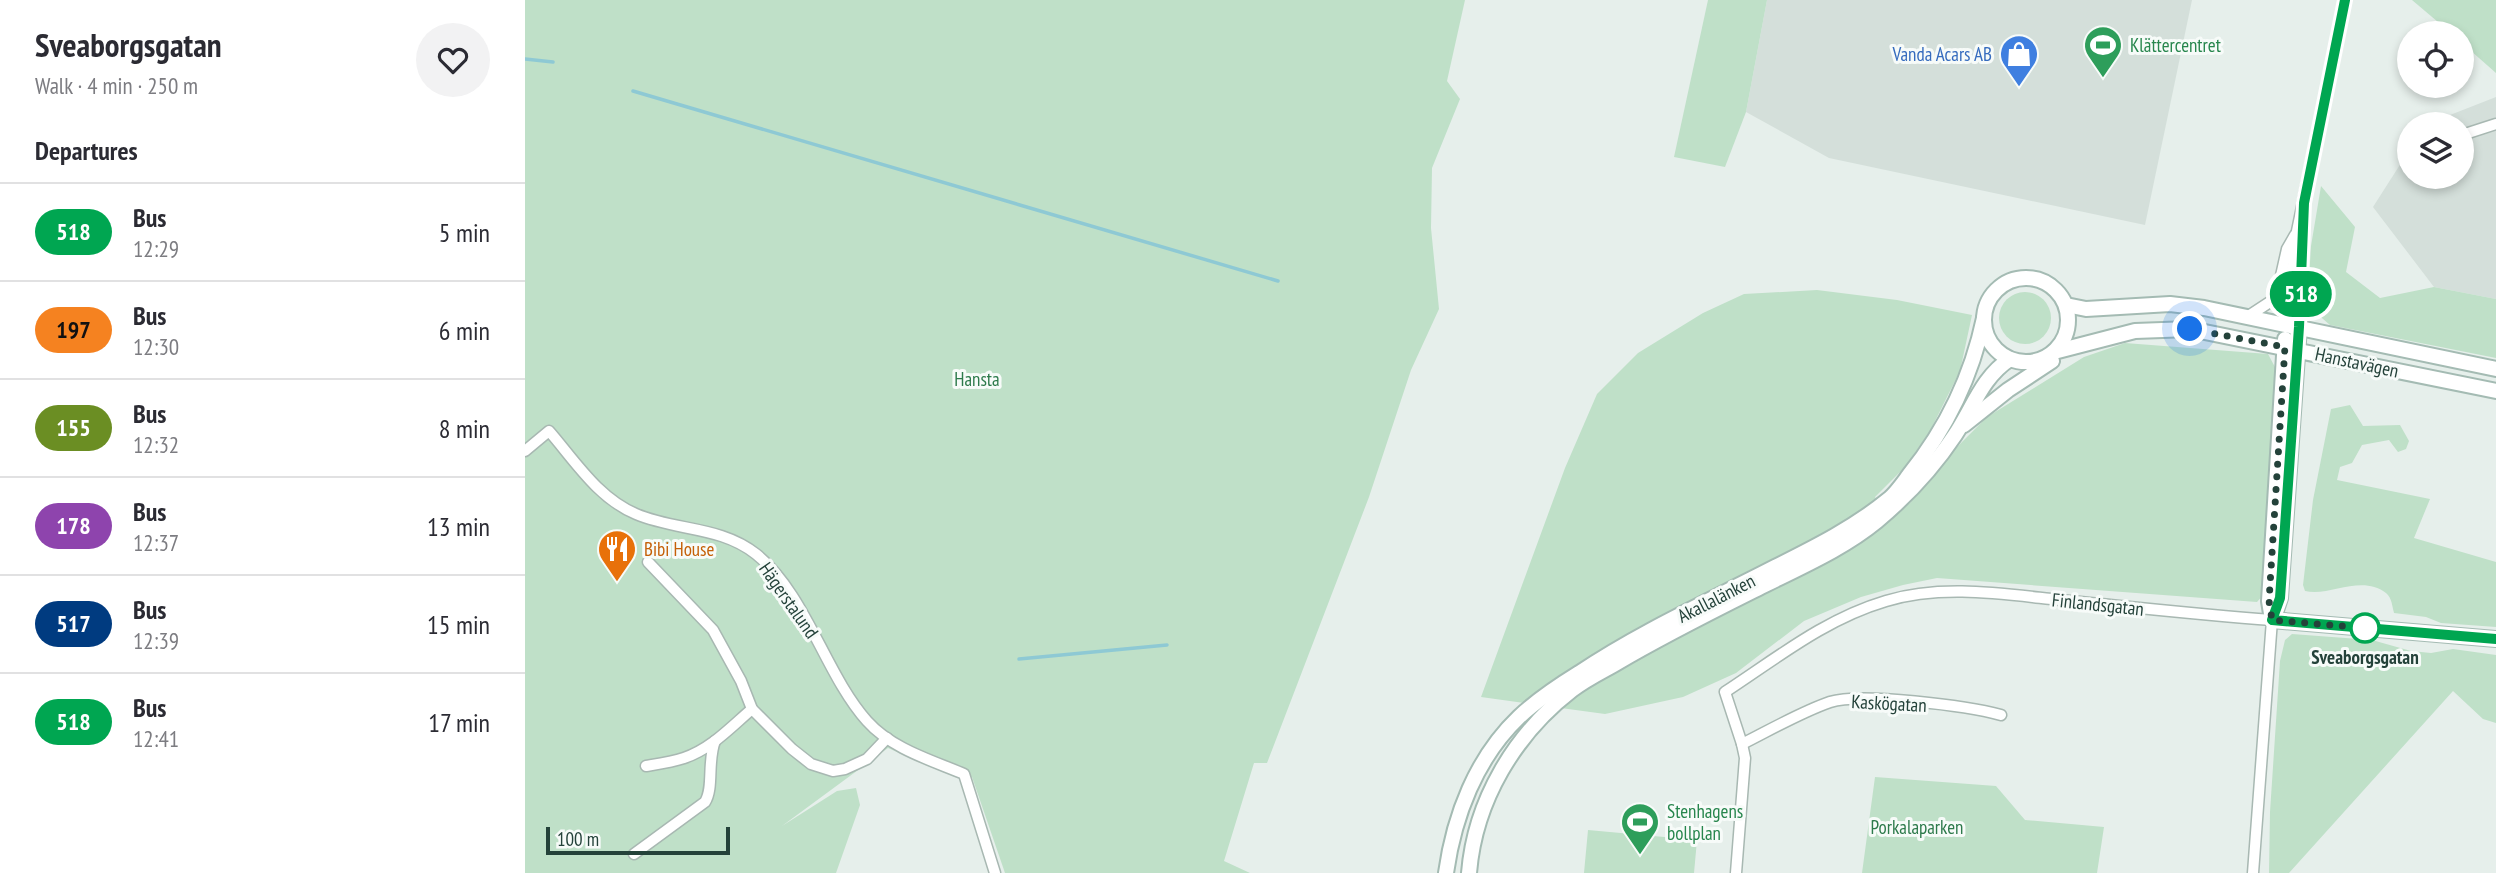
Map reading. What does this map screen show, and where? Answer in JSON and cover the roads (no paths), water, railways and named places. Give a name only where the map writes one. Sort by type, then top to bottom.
[{"type":"main road","points":[[2028,278],[2051,286],[2060,294],[2066,305],[2067,330],[2062,342],[2053,352],[2033,362],[2010,359],[1999,352],[1986,331],[1986,306],[1997,290],[2016,279],[2028,278]]},
{"type":"main road","name":"Hanstavägen","points":[[2066,305],[2085,309],[2170,304],[2293,326],[2496,369]]},
{"type":"main road","name":"Akallalänken","points":[[1446,873],[1451,840],[1469,789],[1497,742],[1526,711],[1609,653],[1847,530],[1891,497],[1930,449],[1958,397],[1979,343],[1984,318]]},
{"type":"main road","points":[[2272,620],[2280,598],[2293,326]]},
{"type":"main road","name":"Hanstavägen","points":[[2053,352],[2135,331],[2190,329],[2496,391]]},
{"type":"main road","points":[[1957,431],[2008,390],[2081,344]]},
{"type":"main road","name":"Akallalänken","points":[[1469,873],[1474,836],[1493,785],[1505,763],[1541,717],[1574,688],[1641,649],[1818,559],[1864,531],[1906,496],[1957,431],[1978,393],[1996,369],[2010,359]]},
{"type":"main road","name":"Finlandsgatan","points":[[2272,620],[2496,639]]},
{"type":"street","points":[[2293,326],[2297,231],[2345,0]]},
{"type":"street","points":[[2474,131],[2496,124]]},
{"type":"street","points":[[2293,326],[2304,203]]},
{"type":"street","points":[[2247,317],[2276,298],[2287,249],[2297,231]]},
{"type":"street","name":"Hägerstalund","points":[[525,451],[549,431],[601,492],[617,504],[650,518],[722,535],[755,553],[768,564],[793,599],[854,704],[868,723],[902,748],[964,774],[995,873]]},
{"type":"street","points":[[647,562],[713,630],[741,681],[752,709],[811,764],[833,771],[857,765],[867,759],[887,738]]},
{"type":"street","name":"Finlandsgatan","points":[[1742,744],[1725,692],[1806,636],[1838,619],[1887,600],[1933,592],[1991,593],[2272,620]]},
{"type":"street","points":[[2253,873],[2272,620]]},
{"type":"street","name":"Kaskögatan","points":[[1742,744],[1832,701],[1877,699],[1979,709],[2001,715]]},
{"type":"street","points":[[646,766],[684,758],[715,741],[752,709]]},
{"type":"street","points":[[634,853],[705,802],[709,795],[710,754],[715,741]]},
{"type":"street","points":[[1736,873],[1745,758],[1742,744]]},
{"type":"waterway","points":[[525,59],[553,62]]},
{"type":"waterway","points":[[633,91],[1278,281]]},
{"type":"waterway","points":[[1019,659],[1167,645]]},
{"type":"place","name":"Klättercentret","points":[[2103,79]]},
{"type":"place","name":"Vanda Acars AB","points":[[2019,88]]},
{"type":"place","name":"Bibi House","points":[[617,583]]},
{"type":"place","name":"Sveaborgsgatan","points":[[2365,628]]},
{"type":"place","name":"Stenhagens bollplan","points":[[1640,856]]},
{"type":"park label","name":"Hansta","points":[[977,379]]},
{"type":"park label","name":"Porkalaparken","points":[[1917,827]]}]
